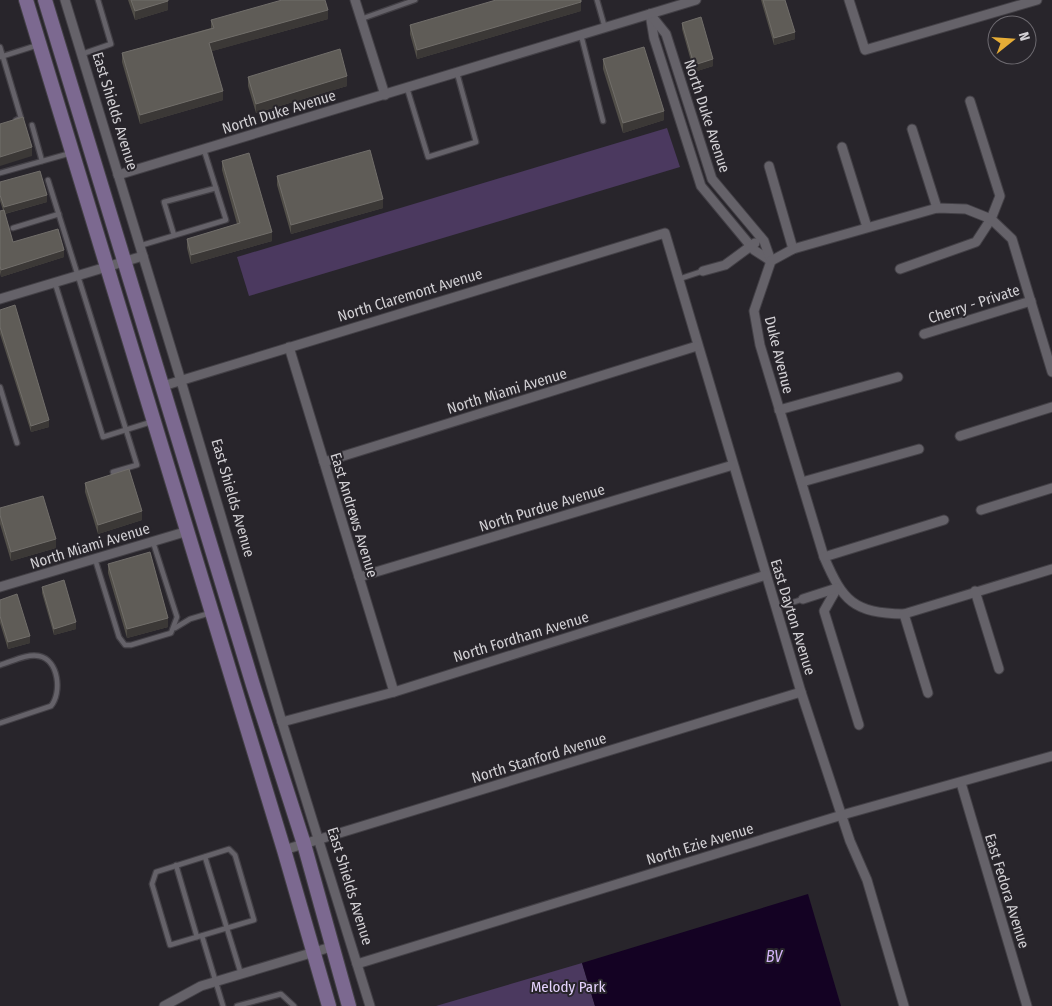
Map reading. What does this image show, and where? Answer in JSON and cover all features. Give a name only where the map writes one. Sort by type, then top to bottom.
[{"type":"main road","points":[[26,0],[188,531],[206,614],[284,850],[329,1006]]},
{"type":"main road","points":[[45,0],[124,262],[164,386],[250,676],[304,844],[331,947],[349,1006]]},
{"type":"street","name":"East Shields Avenue","points":[[65,0],[139,246],[182,380],[282,722],[370,1006]]},
{"type":"street","points":[[355,0],[385,95]]},
{"type":"street","points":[[662,0],[664,9]]},
{"type":"street","name":"North Duke Avenue","points":[[118,175],[696,0]]},
{"type":"street","points":[[850,0],[865,50],[1020,2],[1037,0]]},
{"type":"street","name":"North Duke Avenue","points":[[650,14],[666,34],[712,179],[764,241],[771,260]]},
{"type":"street","name":"North Duke Avenue","points":[[650,14],[654,38],[701,186],[754,250],[771,260]]},
{"type":"street","points":[[900,269],[976,242],[991,220],[1000,196],[970,101]]},
{"type":"street","points":[[912,129],[937,208]]},
{"type":"street","points":[[842,147],[867,228]]},
{"type":"street","points":[[769,166],[793,249]]},
{"type":"street","points":[[771,260],[793,249],[937,208],[966,209],[991,220],[1012,239],[1052,372]]},
{"type":"street","name":"East Dayton Avenue","points":[[665,233],[801,692],[842,815],[867,880],[904,1006]]},
{"type":"street","name":"North Claremont Avenue","points":[[164,386],[665,233]]},
{"type":"street","points":[[703,271],[725,265],[761,237]]},
{"type":"street","points":[[1,296],[108,268],[143,256]]},
{"type":"street","name":"Duke Avenue","points":[[771,260],[754,311],[760,345],[824,557],[837,588],[852,604],[882,614],[904,614],[975,591],[1051,573]]},
{"type":"street","name":"Cherry - Private","points":[[924,334],[1031,301]]},
{"type":"street","name":"North Miami Avenue","points":[[324,462],[698,346]]},
{"type":"street","name":"East Andrews Avenue","points":[[288,347],[394,692]]},
{"type":"street","points":[[779,410],[898,377]]},
{"type":"street","points":[[960,436],[1052,407]]},
{"type":"street","points":[[802,482],[919,449]]},
{"type":"street","name":"North Purdue Avenue","points":[[359,577],[733,465]]},
{"type":"street","points":[[980,510],[1052,488]]},
{"type":"street","points":[[824,557],[944,520]]},
{"type":"street","name":"North Miami Avenue","points":[[0,587],[188,531]]},
{"type":"street","name":"North Fordham Avenue","points":[[282,722],[394,692],[766,575]]},
{"type":"street","points":[[803,599],[837,588]]},
{"type":"street","points":[[837,588],[824,611],[859,725]]},
{"type":"street","points":[[975,591],[999,669]]},
{"type":"street","points":[[904,614],[928,693]]},
{"type":"street","name":"North Stanford Avenue","points":[[284,850],[801,692]]},
{"type":"street","name":"North Ezie Avenue","points":[[357,964],[842,815],[1052,756]]},
{"type":"street","name":"East Fedora Avenue","points":[[961,783],[1027,1006]]},
{"type":"street","points":[[164,1006],[201,986],[331,947]]},
{"type":"lane","points":[[81,54],[111,44],[98,0]]},
{"type":"lane","points":[[361,19],[415,0]]},
{"type":"lane","points":[[597,0],[605,28]]},
{"type":"lane","points":[[581,35],[603,121]]},
{"type":"lane","points":[[1,56],[39,45]]},
{"type":"lane","points":[[0,47],[1,56],[21,118],[7,122]]},
{"type":"lane","points":[[407,88],[428,156],[476,142],[456,73]]},
{"type":"lane","points":[[32,125],[42,161]]},
{"type":"lane","points":[[139,246],[226,220],[204,149]]},
{"type":"lane","points":[[0,174],[72,152]]},
{"type":"lane","points":[[48,180],[137,465],[113,472]]},
{"type":"lane","points":[[174,235],[164,202],[216,188]]},
{"type":"lane","points":[[13,228],[59,214]]},
{"type":"lane","points":[[679,279],[703,271]]},
{"type":"lane","points":[[54,283],[103,437],[154,422]]},
{"type":"lane","points":[[0,387],[18,443]]},
{"type":"lane","points":[[153,541],[177,617],[175,628]]},
{"type":"lane","points":[[95,559],[119,637],[125,645],[171,633],[175,628],[190,619],[206,614]]},
{"type":"lane","points":[[776,608],[803,599]]},
{"type":"lane","points":[[0,665],[32,656],[46,658],[51,664],[58,688],[57,700],[51,706],[0,723]]},
{"type":"lane","points":[[230,849],[235,855],[254,920],[170,945],[152,884],[156,872],[176,865],[230,849]]},
{"type":"lane","points":[[205,856],[241,974]]},
{"type":"lane","points":[[176,865],[223,1006]]},
{"type":"lane","points":[[237,1006],[281,994],[294,1006]]},
{"type":"green space","points":[[667,128],[680,167],[249,296],[237,257]]},
{"type":"green space","name":"Melody Park","points":[[582,963],[595,1006],[436,1006]]},
{"type":"water","name":"BV","points":[[808,894],[841,1006],[595,1006],[582,963]]},
{"type":"building","points":[[131,0],[168,0],[168,1],[135,11]]},
{"type":"building","points":[[282,0],[325,0],[328,10],[209,43],[223,91],[140,115],[122,53],[214,28],[211,20]]},
{"type":"building","points":[[496,0],[581,0],[581,2],[417,50],[410,25]]},
{"type":"building","points":[[763,0],[785,0],[795,32],[774,38]]},
{"type":"building","points":[[701,17],[713,59],[694,65],[682,23]]},
{"type":"building","points":[[644,47],[664,111],[623,123],[603,59]]},
{"type":"building","points":[[340,49],[347,76],[256,104],[248,77]]},
{"type":"building","points":[[23,117],[32,147],[0,157],[0,124]]},
{"type":"building","points":[[370,150],[383,199],[291,225],[277,176]]},
{"type":"building","points":[[249,153],[272,232],[191,255],[187,239],[240,223],[222,161]]},
{"type":"building","points":[[40,171],[47,195],[4,207],[0,195],[0,182]]},
{"type":"building","points":[[4,210],[13,242],[58,229],[64,250],[1,270],[0,211]]},
{"type":"building","points":[[15,305],[49,420],[31,426],[0,327],[0,310]]},
{"type":"building","points":[[129,469],[142,511],[98,525],[85,483]]},
{"type":"building","points":[[43,496],[56,539],[11,552],[0,515],[0,508]]},
{"type":"building","points":[[150,552],[168,618],[127,629],[108,564]]},
{"type":"building","points":[[64,580],[76,622],[54,629],[42,587]]},
{"type":"building","points":[[17,594],[30,636],[8,642],[0,616],[0,600]]}]
